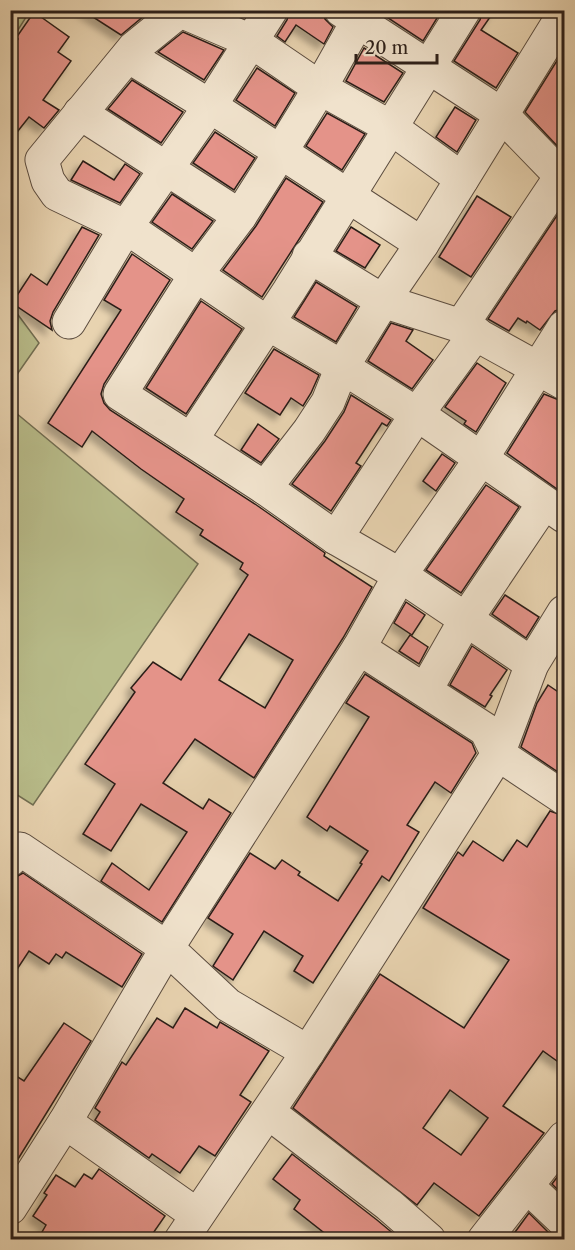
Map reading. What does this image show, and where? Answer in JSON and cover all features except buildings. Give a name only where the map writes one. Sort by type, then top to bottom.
[{"type":"street","points":[[69,322],[126,227],[210,106],[271,10]]},
{"type":"street","points":[[191,440],[348,197],[464,10]]},
{"type":"street","points":[[426,689],[466,619],[554,510],[417,414],[342,366],[267,323],[126,227],[57,194],[48,182],[42,160],[135,48],[181,11],[251,41],[320,88],[390,127],[462,180]]},
{"type":"street","points":[[336,538],[417,414],[563,176],[501,114],[428,68],[354,14],[320,88],[280,153],[240,216],[195,276],[120,394],[265,488],[336,538],[400,575],[532,664]]},
{"type":"street","points":[[265,488],[309,431],[328,402],[342,366],[422,244],[564,14]]},
{"type":"street","points":[[128,56],[210,106],[422,244]]},
{"type":"street","points":[[80,113],[240,216]]},
{"type":"street","points":[[309,256],[383,301],[468,330],[552,376]]},
{"type":"street","points":[[10,1208],[65,1122],[167,948],[359,648],[400,575],[481,459],[552,376],[564,327]]},
{"type":"street","points":[[65,1122],[189,1227],[308,1052],[498,754],[532,664],[564,612]]},
{"type":"street","points":[[359,648],[426,689],[486,730],[498,754],[564,798]]},
{"type":"street","points":[[10,860],[20,849],[167,948],[228,1005],[308,1052]]},
{"type":"street","points":[[268,1112],[389,1205],[429,1239]]},
{"type":"street","points":[[484,1239],[564,1138]]},
{"type":"street","points":[[527,1186],[564,1221]]},
{"type":"green space","points":[[13,10],[30,11],[11,41],[11,14]]},
{"type":"green space","points":[[10,304],[39,343],[11,383],[10,382]]},
{"type":"green space","points":[[10,408],[198,564],[33,805],[11,791]]}]
